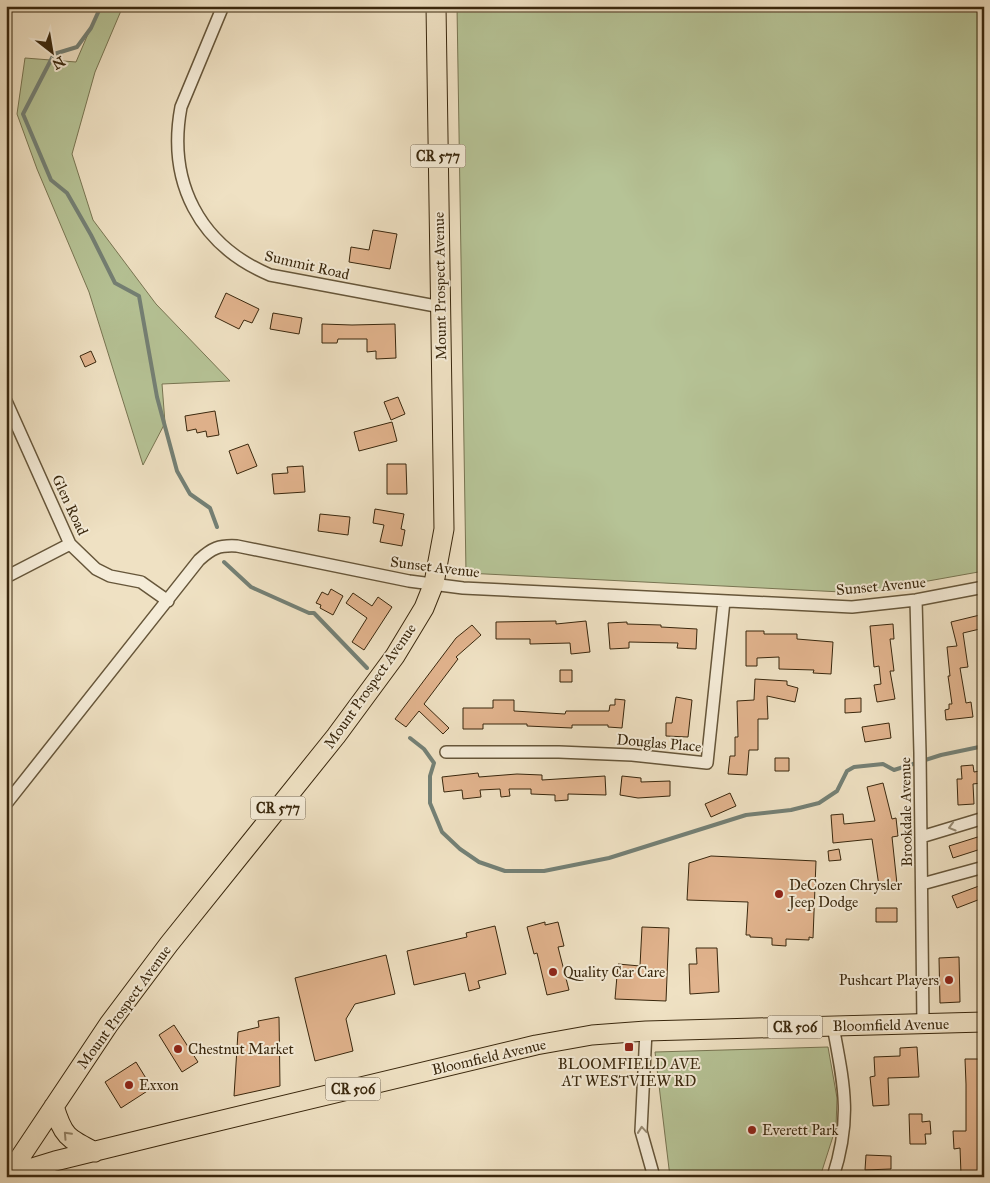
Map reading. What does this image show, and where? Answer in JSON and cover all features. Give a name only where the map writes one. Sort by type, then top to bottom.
[{"type":"main road","name":"Mount Prospect Avenue","points":[[7,1176],[109,1024],[163,951],[336,736],[395,656],[424,608],[434,583],[444,529],[436,6]]},
{"type":"main road","name":"Bloomfield Avenue","points":[[7,1176],[95,1152],[536,1045],[592,1035],[646,1031],[984,1022]]},
{"type":"main road","points":[[54,1106],[63,1131],[73,1141],[95,1152]]},
{"type":"street","name":"Summit Road","points":[[223,6],[181,107],[177,129],[177,152],[182,181],[187,196],[202,222],[221,245],[232,254],[256,269],[270,275],[441,307]]},
{"type":"street","name":"Glen Road","points":[[6,401],[70,544],[96,569],[110,576],[141,582],[168,601]]},
{"type":"street","points":[[6,577],[70,544]]},
{"type":"street","name":"Sunset Avenue","points":[[6,804],[199,560],[209,550],[228,546],[250,548],[409,581],[462,588],[724,601],[852,607],[916,600],[984,587]]},
{"type":"street","name":"Brookdale Avenue","points":[[916,600],[923,1024]]},
{"type":"street","name":"Douglas Place","points":[[446,752],[559,752],[632,755],[707,763],[724,601]]},
{"type":"street","points":[[921,836],[984,818]]},
{"type":"street","points":[[922,884],[984,867]]},
{"type":"street","points":[[833,1026],[846,1105],[842,1146],[833,1177]]},
{"type":"street","points":[[646,1031],[641,1131],[654,1177]]},
{"type":"green space","points":[[100,6],[123,6],[95,72],[72,154],[93,220],[156,304],[230,381],[162,384],[165,423],[143,465],[89,292],[37,169],[17,114],[25,58],[76,62]]},
{"type":"green space","points":[[457,6],[984,6],[984,571],[861,593],[466,573]]},
{"type":"green space","points":[[828,1047],[837,1098],[836,1127],[820,1177],[670,1177],[655,1052]]},
{"type":"building","points":[[373,230],[397,234],[390,269],[349,262],[351,247],[369,250]]},
{"type":"building","points":[[226,293],[259,309],[252,323],[244,320],[239,329],[215,317]]},
{"type":"building","points":[[273,313],[302,318],[299,334],[270,329]]},
{"type":"building","points":[[322,324],[395,324],[396,358],[376,359],[376,351],[367,352],[367,339],[338,339],[337,343],[322,343]]},
{"type":"building","points":[[91,351],[96,362],[85,367],[80,356]]},
{"type":"building","points":[[398,397],[405,414],[391,420],[384,402]]},
{"type":"building","points":[[215,411],[219,435],[207,437],[206,431],[197,433],[196,429],[187,431],[185,416]]},
{"type":"building","points":[[392,422],[397,441],[359,451],[354,432]]},
{"type":"building","points":[[248,444],[257,466],[237,474],[229,451]]},
{"type":"building","points":[[387,464],[406,464],[407,494],[387,494]]},
{"type":"building","points":[[303,466],[305,492],[274,494],[272,474],[288,473],[287,467]]},
{"type":"building","points":[[375,509],[404,514],[401,529],[405,530],[402,546],[380,542],[384,525],[373,523]]},
{"type":"building","points":[[320,514],[350,517],[348,535],[318,531]]},
{"type":"building","points":[[331,589],[343,596],[333,615],[320,608],[321,605],[316,603],[322,592],[328,595]]},
{"type":"building","points":[[353,593],[372,606],[378,597],[392,607],[364,650],[352,642],[367,618],[346,603]]},
{"type":"building","points":[[984,614],[984,628],[963,633],[968,667],[960,668],[966,703],[971,702],[973,717],[946,720],[945,710],[949,709],[949,704],[952,704],[948,676],[950,676],[947,647],[957,646],[951,622]]},
{"type":"building","points":[[556,621],[556,624],[586,621],[590,652],[571,654],[570,643],[530,644],[530,639],[496,639],[496,622]]},
{"type":"building","points":[[627,622],[627,624],[697,629],[696,649],[677,648],[678,643],[629,642],[629,648],[610,649],[608,623]]},
{"type":"building","points":[[893,624],[894,639],[890,639],[894,671],[890,671],[895,699],[877,702],[874,685],[881,684],[879,666],[874,667],[870,626]]},
{"type":"building","points":[[472,625],[481,635],[456,657],[458,659],[424,704],[449,728],[443,734],[419,711],[406,727],[395,719],[456,638]]},
{"type":"building","points":[[746,631],[764,631],[764,634],[797,634],[797,639],[833,642],[831,674],[813,673],[814,670],[779,669],[779,657],[757,658],[757,666],[746,666]]},
{"type":"building","points":[[560,670],[572,670],[572,682],[560,682]]},
{"type":"building","points":[[755,679],[787,681],[787,685],[798,688],[795,702],[767,696],[768,719],[758,719],[758,750],[749,750],[747,775],[728,774],[730,756],[735,756],[735,737],[738,737],[737,701],[754,700]]},
{"type":"building","points":[[676,697],[692,700],[688,737],[666,736],[666,723],[672,723]]},
{"type":"building","points":[[861,698],[861,712],[845,713],[845,699]]},
{"type":"building","points":[[615,699],[625,700],[622,728],[608,727],[608,725],[572,725],[572,728],[527,726],[527,724],[483,724],[483,729],[463,729],[463,708],[493,708],[493,700],[514,700],[514,711],[565,714],[566,711],[609,711],[610,705],[615,705]]},
{"type":"building","points":[[889,723],[891,738],[865,742],[862,727]]},
{"type":"building","points":[[775,758],[789,758],[789,771],[775,771]]},
{"type":"building","points":[[973,765],[974,772],[980,771],[981,783],[973,784],[974,804],[958,805],[957,779],[962,779],[961,766]]},
{"type":"building","points":[[478,773],[479,777],[517,774],[542,775],[542,780],[605,776],[606,795],[568,794],[568,800],[555,801],[555,795],[531,794],[531,789],[509,789],[510,796],[501,797],[500,789],[480,790],[481,797],[463,799],[462,790],[444,792],[442,777]]},
{"type":"building","points":[[622,776],[641,778],[641,782],[670,781],[670,796],[638,798],[620,795]]},
{"type":"building","points":[[883,783],[892,819],[896,818],[898,836],[892,837],[897,884],[879,886],[872,839],[833,843],[831,815],[843,814],[844,824],[875,821],[867,787]]},
{"type":"building","points":[[730,793],[736,806],[711,817],[705,804]]},
{"type":"building","points":[[984,835],[984,848],[953,858],[949,846]]},
{"type":"building","points":[[839,849],[841,860],[829,861],[828,851]]},
{"type":"building","points":[[711,856],[816,861],[813,938],[809,937],[809,940],[786,939],[786,946],[772,945],[772,938],[750,937],[750,935],[746,935],[748,902],[687,900],[689,863]]},
{"type":"building","points":[[979,886],[983,898],[957,908],[952,896]]},
{"type":"building","points":[[876,908],[897,908],[897,922],[876,922]]},
{"type":"building","name":"Quality Car Care","points":[[545,922],[545,925],[558,922],[564,946],[558,947],[569,990],[547,995],[537,953],[534,954],[527,927]]},
{"type":"building","points":[[495,926],[506,974],[478,981],[480,988],[469,991],[465,973],[414,985],[407,951],[467,937],[466,933]]},
{"type":"building","points":[[642,927],[669,928],[666,1001],[615,999],[618,964],[640,966]]},
{"type":"building","points":[[696,948],[717,948],[719,992],[690,994],[689,964],[697,964]]},
{"type":"building","points":[[386,955],[395,994],[355,1004],[346,1019],[353,1051],[315,1061],[295,978]]},
{"type":"building","name":"Pushcart Players","points":[[959,957],[960,1002],[940,1003],[939,958]]},
{"type":"building","points":[[279,1017],[280,1086],[234,1096],[238,1032],[259,1027],[258,1021]]},
{"type":"building","name":"Chestnut Market","points":[[174,1025],[198,1062],[182,1072],[159,1035]]},
{"type":"building","points":[[917,1047],[919,1077],[888,1078],[889,1105],[873,1106],[870,1077],[875,1076],[874,1057],[900,1056],[900,1048]]},
{"type":"building","points":[[965,1059],[980,1059],[980,1130],[984,1130],[984,1147],[981,1148],[982,1172],[961,1174],[960,1148],[954,1149],[953,1131],[966,1131]]},
{"type":"building","name":"Exxon","points":[[136,1062],[152,1088],[121,1108],[105,1082]]},
{"type":"building","points":[[909,1114],[922,1114],[922,1122],[930,1121],[931,1134],[925,1134],[926,1144],[910,1144]]},
{"type":"building","points":[[866,1155],[891,1156],[891,1169],[865,1170]]},
{"type":"waterway","points":[[101,6],[91,28],[77,47],[54,54],[23,114],[51,180],[67,193],[115,283],[139,296],[157,397],[177,471],[190,494],[210,508],[217,527]]},
{"type":"waterway","points":[[224,562],[251,587],[309,613],[314,613],[367,668]]},
{"type":"waterway","points":[[410,738],[424,749],[434,763],[430,776],[430,803],[442,832],[460,849],[479,862],[505,871],[544,871],[609,858],[746,815],[791,810],[819,803],[837,791],[847,771],[854,767],[883,764],[894,770],[941,755],[984,746]]},
{"type":"place","name":"DeCozen Chrysler Jeep Dodge","points":[[779,894]]},
{"type":"place","name":"Quality Car Care","points":[[553,972]]},
{"type":"place","name":"Pushcart Players","points":[[949,980]]},
{"type":"place","name":"BLOOMFIELD AVE AT WESTVIEW RD","points":[[629,1047]]},
{"type":"place","name":"Chestnut Market","points":[[178,1049]]},
{"type":"place","name":"Exxon","points":[[129,1085]]},
{"type":"place","name":"Everett Park","points":[[752,1130]]}]
